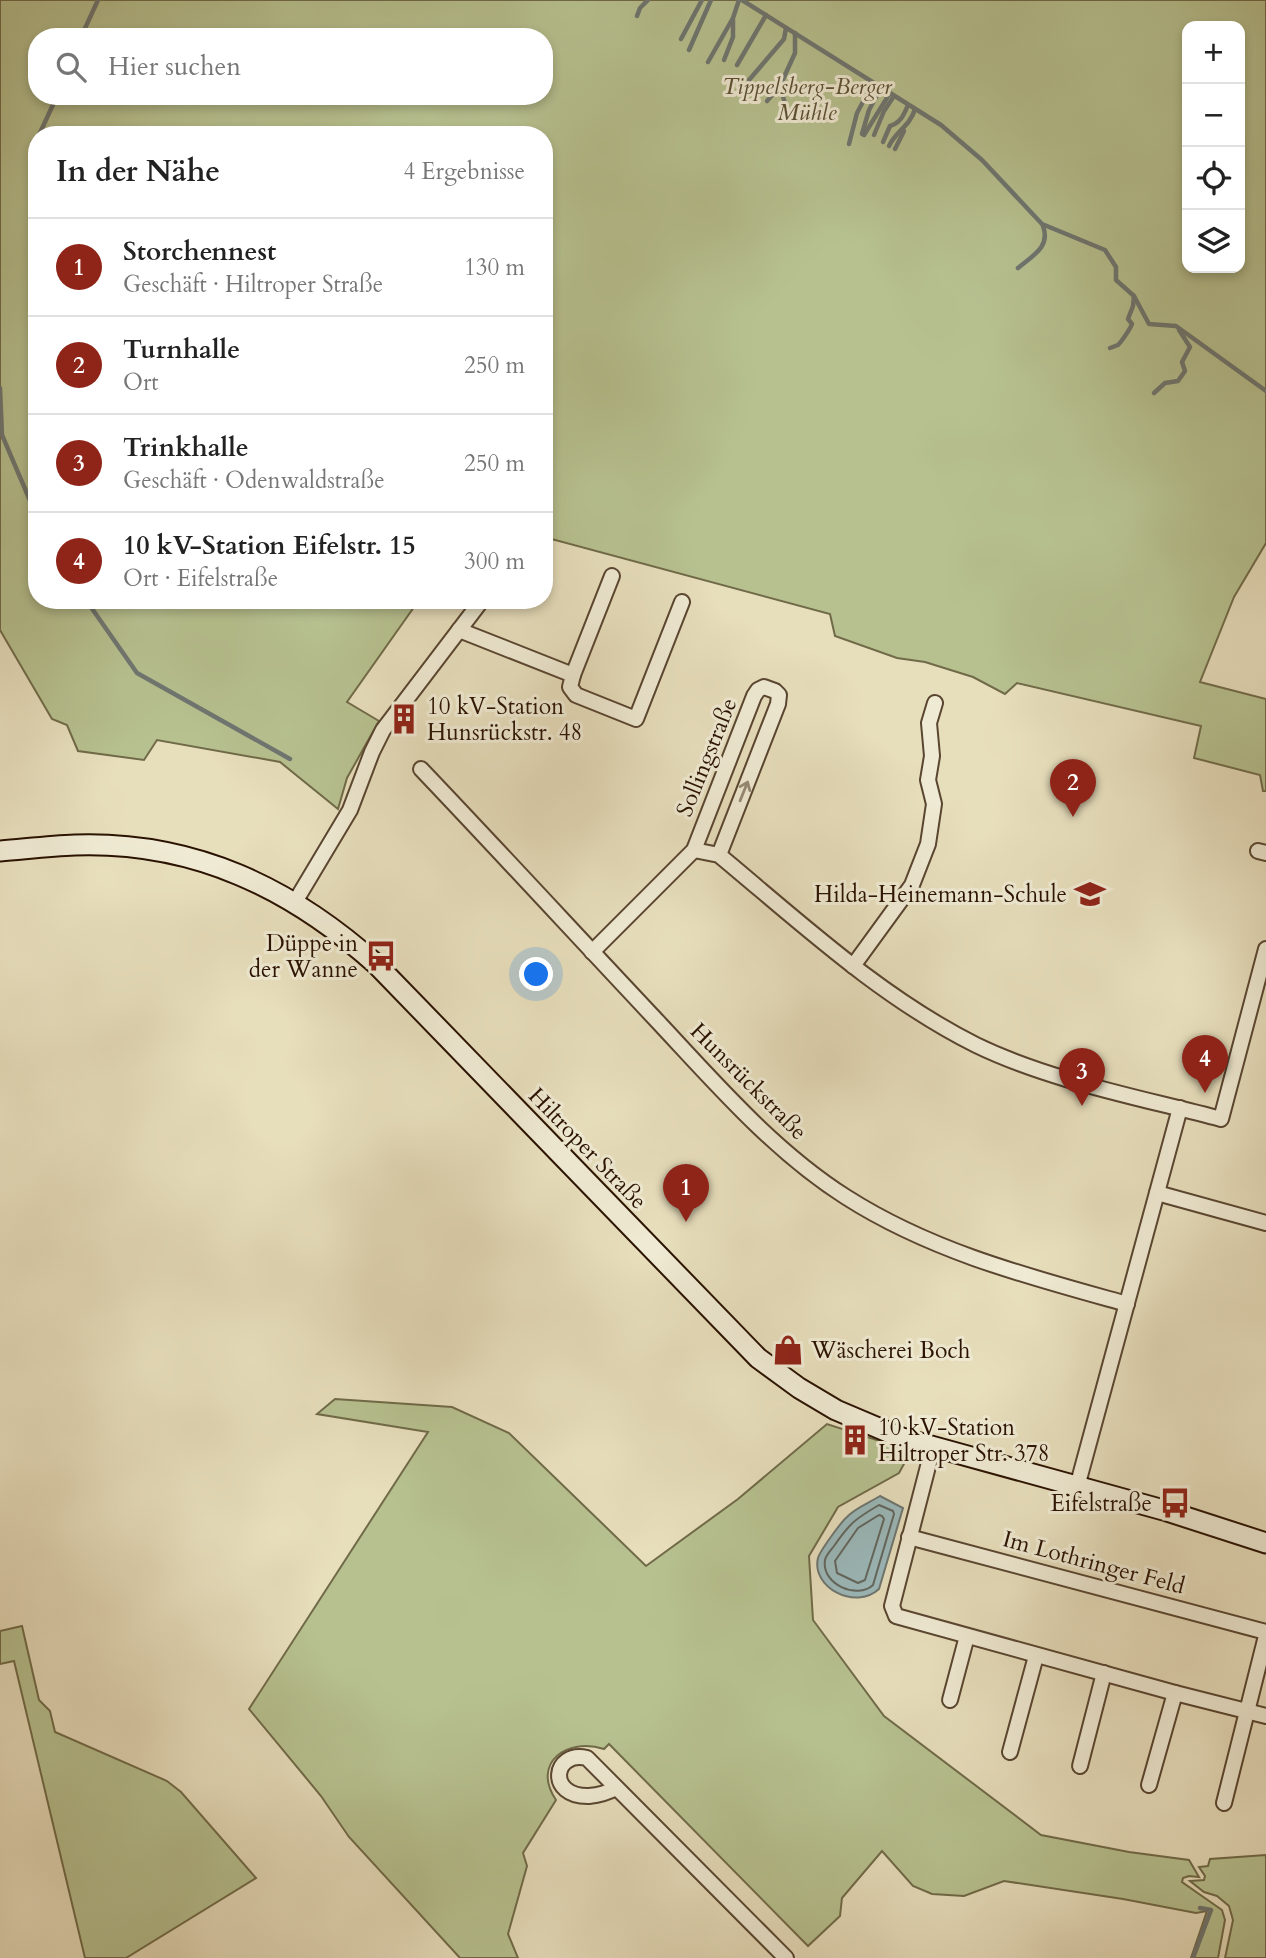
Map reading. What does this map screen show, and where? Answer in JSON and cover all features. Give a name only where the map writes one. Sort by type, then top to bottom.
[{"type":"street","points":[[612,576],[570,687],[576,695],[636,719],[682,602]]},
{"type":"street","points":[[295,902],[350,810],[383,730],[475,609]]},
{"type":"street","points":[[459,630],[573,675]]},
{"type":"street","name":"Sollingstraße","points":[[592,952],[694,850],[754,696],[764,687],[779,695],[778,704],[719,855]]},
{"type":"street","points":[[853,966],[912,885],[928,844],[934,804],[928,780],[932,756],[929,723],[934,703]]},
{"type":"street","name":"Hunsrückstraße","points":[[421,769],[766,1133],[844,1196],[927,1241],[970,1258],[1127,1304]]},
{"type":"street","name":"Hiltroper Straße","points":[[0,851],[77,845],[142,849],[183,856],[231,870],[295,902],[338,930],[377,965],[758,1358],[799,1388],[835,1410],[896,1436],[1207,1522],[1266,1543]]},
{"type":"street","points":[[694,850],[719,855],[853,966],[919,1013],[977,1045],[1048,1073],[1221,1119],[1266,949]]},
{"type":"street","points":[[1077,1487],[1180,1108]]},
{"type":"street","points":[[1157,1193],[1266,1223]]},
{"type":"street","points":[[933,1447],[892,1606],[897,1616],[1035,1656],[1266,1716]]},
{"type":"street","name":"Im Lothringer Feld","points":[[909,1537],[1266,1634],[1224,1803]]},
{"type":"street","points":[[950,1700],[967,1636]]},
{"type":"street","points":[[1010,1752],[1035,1656]]},
{"type":"street","points":[[1080,1766],[1104,1673]]},
{"type":"street","points":[[1150,1785],[1175,1693]]},
{"type":"street","points":[[616,1788],[786,1958]]},
{"type":"green space","name":"Tippelsberg-Berger Mühle","points":[[0,0],[1266,0],[1266,543],[1234,597],[1200,682],[1266,699],[1266,791],[1263,791],[1260,775],[1194,758],[1201,726],[1017,683],[1005,694],[973,677],[925,662],[897,658],[835,636],[830,614],[553,539],[553,126],[28,126],[28,609],[413,609],[347,702],[379,721],[347,778],[338,809],[280,762],[157,740],[144,760],[78,751],[67,725],[52,719],[0,630]]},
{"type":"green space","points":[[335,1399],[452,1407],[509,1433],[646,1566],[738,1499],[827,1424],[911,1451],[899,1473],[838,1507],[809,1556],[813,1620],[884,1716],[1041,1835],[1129,1852],[1189,1860],[1199,1877],[1189,1876],[1183,1878],[1182,1882],[1222,1910],[1225,1920],[1218,1958],[1191,1958],[1207,1911],[1196,1913],[1004,1881],[964,1896],[932,1894],[913,1886],[882,1851],[842,1898],[840,1916],[808,1946],[609,1744],[604,1749],[590,1746],[566,1750],[550,1764],[549,1787],[556,1800],[523,1853],[527,1866],[508,1934],[518,1958],[460,1958],[349,1837],[321,1796],[249,1709],[428,1432],[317,1414]]},
{"type":"green space","points":[[22,1626],[39,1700],[50,1711],[55,1732],[167,1781],[181,1792],[256,1878],[126,1958],[85,1958],[14,1661],[0,1664],[0,1631]]},
{"type":"green space","points":[[1266,1855],[1266,1958],[1225,1958],[1233,1920],[1229,1906],[1190,1881],[1204,1880],[1205,1876],[1199,1867],[1208,1866],[1210,1859]]},
{"type":"water","points":[[880,1496],[903,1508],[879,1589],[858,1598],[847,1597],[837,1593],[821,1578],[818,1558],[850,1514]]},
{"type":"waterway","points":[[85,28],[98,0]]},
{"type":"waterway","points":[[637,16],[648,0]]},
{"type":"waterway","points":[[681,39],[702,0]]},
{"type":"waterway","points":[[689,50],[711,0]]},
{"type":"waterway","points":[[708,62],[733,18],[739,0]]},
{"type":"waterway","points":[[742,0],[941,125],[982,160],[1042,224],[1105,250],[1116,267],[1116,280],[1134,296],[1149,324],[1176,326],[1266,391]]},
{"type":"waterway","points":[[737,65],[766,15]]},
{"type":"waterway","points":[[724,60],[733,37],[733,20]]},
{"type":"waterway","points":[[749,80],[784,39],[786,28]]},
{"type":"waterway","points":[[786,107],[780,86],[795,53],[795,33]]},
{"type":"waterway","points":[[849,144],[857,113],[873,83]]},
{"type":"waterway","points":[[767,101],[780,86]]},
{"type":"waterway","points":[[862,134],[869,110],[881,88]]},
{"type":"waterway","points":[[864,135],[890,93]]},
{"type":"waterway","points":[[874,135],[894,96]]},
{"type":"waterway","points":[[43,126],[53,105]]},
{"type":"waterway","points":[[883,142],[890,126],[899,120],[908,105]]},
{"type":"waterway","points":[[889,146],[910,120],[915,109]]},
{"type":"waterway","points":[[895,149],[904,131]]},
{"type":"waterway","points":[[1018,268],[1042,245],[1045,233],[1043,226]]},
{"type":"waterway","points":[[1110,348],[1118,345],[1132,324],[1128,319],[1134,296]]},
{"type":"waterway","points":[[1154,393],[1165,383],[1178,381],[1185,371],[1182,362],[1190,347],[1179,330]]},
{"type":"waterway","points":[[0,388],[2,435],[28,496]]},
{"type":"waterway","points":[[92,609],[137,673],[290,759]]},
{"type":"waterway","points":[[1193,1958],[1211,1910],[1200,1908]]},
{"type":"place","name":"10 kV-Station Hunsrückstr. 48","points":[[404,719]]},
{"type":"place","name":"Turnhalle","points":[[1073,817]]},
{"type":"place","name":"Hilda-Heinemann-Schule","points":[[1090,894]]},
{"type":"place","name":"Düppe in der Wanne","points":[[381,956]]},
{"type":"place","name":"10 kV-Station Eifelstr. 15","points":[[1205,1093]]},
{"type":"place","name":"Trinkhalle","points":[[1082,1106]]},
{"type":"place","name":"Storchennest","points":[[686,1222]]},
{"type":"place","name":"Wäscherei Boch","points":[[788,1350]]},
{"type":"place","name":"10 kV-Station Hiltroper Str. 378","points":[[855,1440]]},
{"type":"place","name":"Eifelstraße","points":[[1175,1503]]}]
